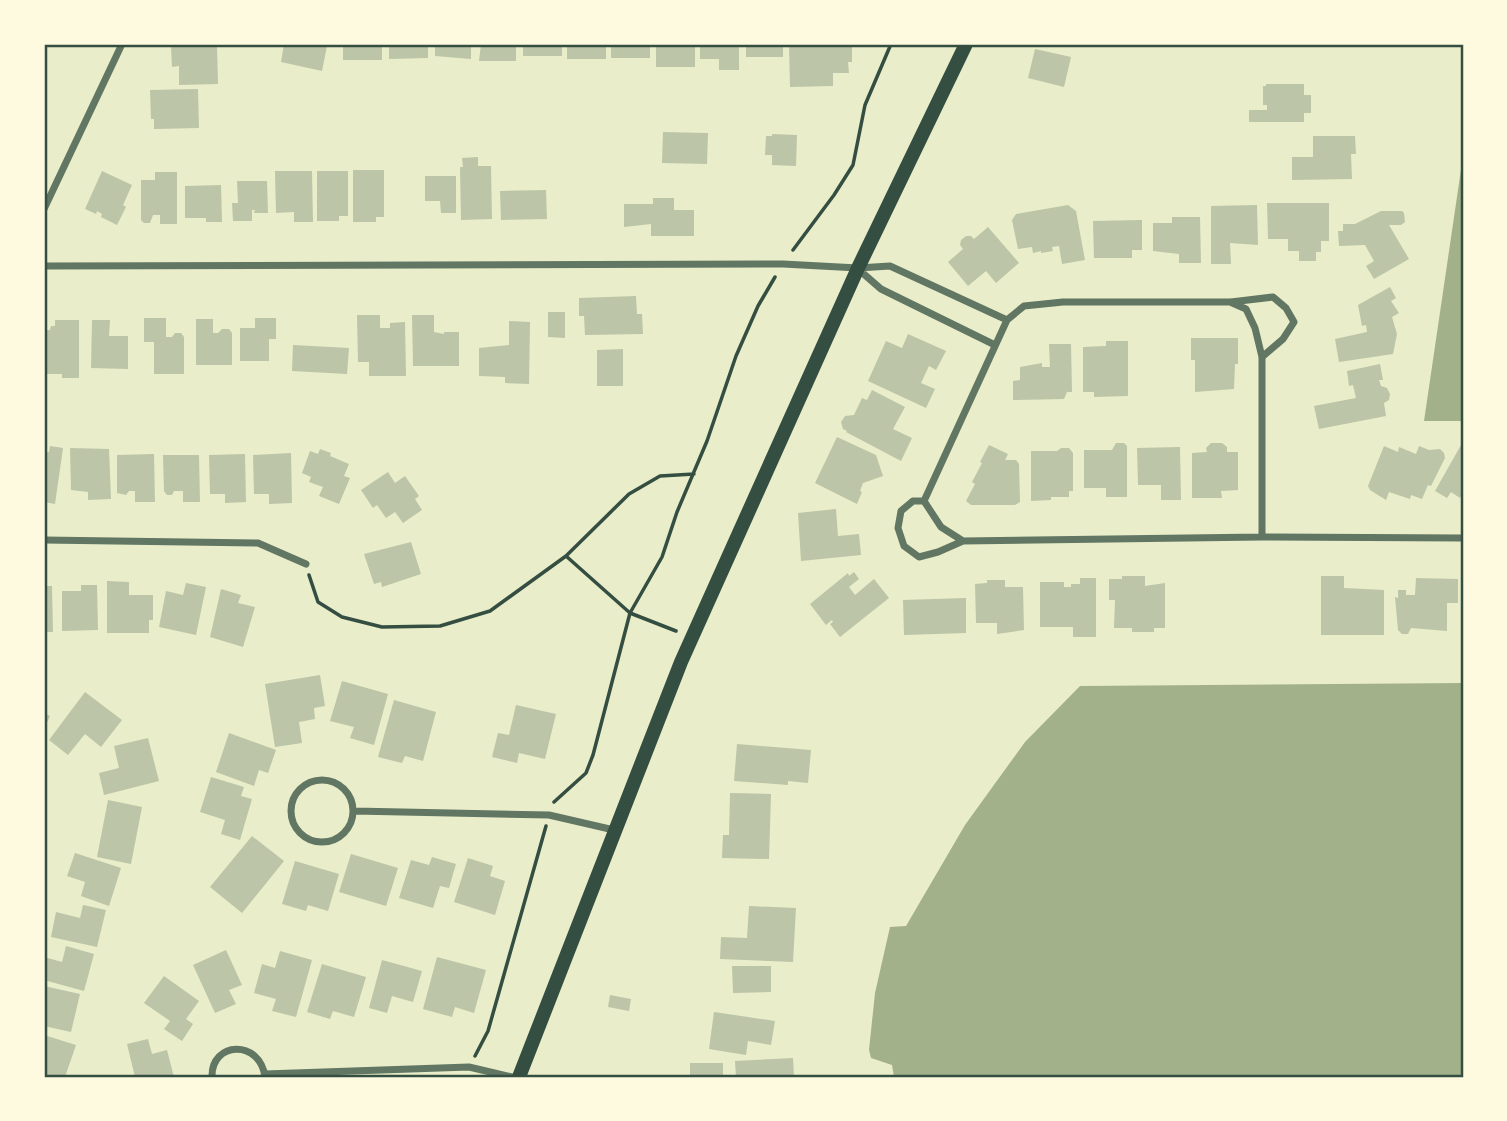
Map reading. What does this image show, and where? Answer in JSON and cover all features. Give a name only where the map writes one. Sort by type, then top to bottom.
[{"type":"main road","points":[[519,1077],[692,637],[858,268],[966,44]]},
{"type":"street","points":[[44,209],[122,44]]},
{"type":"street","points":[[44,266],[783,264],[890,267],[1007,320]]},
{"type":"street","points":[[858,268],[881,289],[995,345]]},
{"type":"street","points":[[924,501],[1007,320],[1024,306],[1063,302],[1230,302],[1273,297],[1286,308],[1294,322],[1283,339],[1262,357]]},
{"type":"street","points":[[1230,302],[1245,309],[1255,328],[1262,357],[1262,537]]},
{"type":"street","points":[[924,501],[914,501],[901,512],[898,528],[904,546],[919,557],[939,552],[963,541],[1262,537],[1463,538]]},
{"type":"street","points":[[924,501],[941,527],[963,541]]},
{"type":"street","points":[[44,540],[258,543],[306,564]]},
{"type":"street","points":[[318,780],[327,781],[335,783],[349,794],[354,811],[349,828],[335,840],[317,842],[301,835],[292,820],[292,802],[302,787],[318,780]]},
{"type":"street","points":[[354,811],[549,815],[614,830]]},
{"type":"street","points":[[212,1077],[216,1060],[222,1054],[240,1049],[257,1057],[265,1076],[469,1067],[512,1077]]},
{"type":"path","points":[[469,1067],[488,1031],[553,803],[586,773],[593,755],[630,612],[662,556],[736,356],[758,306],[783,264],[853,165],[865,104],[891,44]]},
{"type":"path","points":[[306,564],[318,602],[342,617],[382,627],[440,626],[489,611],[566,556],[629,494],[660,476],[694,474]]},
{"type":"path","points":[[566,556],[630,612],[692,637]]},
{"type":"shaded area","points":[[1463,156],[1463,421],[1424,421]]},
{"type":"shaded area","points":[[1463,683],[1463,1077],[894,1077],[892,1065],[871,1058],[869,1050],[875,993],[890,927],[906,926],[965,825],[1025,742],[1080,686]]},
{"type":"building","points":[[284,44],[333,44],[327,46],[322,71],[281,62]]},
{"type":"building","points":[[343,44],[382,44],[382,60],[343,60]]},
{"type":"building","points":[[389,44],[428,44],[428,58],[389,59]]},
{"type":"building","points":[[435,44],[471,44],[471,59],[435,56]]},
{"type":"building","points":[[481,44],[516,44],[516,61],[479,61]]},
{"type":"building","points":[[523,44],[562,44],[562,56],[523,56]]},
{"type":"building","points":[[567,44],[606,44],[606,59],[567,59]]},
{"type":"building","points":[[611,44],[650,44],[650,58],[611,58]]},
{"type":"building","points":[[656,44],[695,44],[695,67],[656,67]]},
{"type":"building","points":[[700,44],[739,44],[739,70],[719,70],[719,59],[700,59]]},
{"type":"building","points":[[746,44],[783,44],[783,57],[746,57]]},
{"type":"building","points":[[789,44],[852,44],[852,62],[848,62],[849,73],[833,73],[833,86],[790,87]]},
{"type":"building","points":[[217,45],[218,84],[179,85],[179,66],[172,67],[171,46]]},
{"type":"building","points":[[1035,49],[1071,57],[1064,87],[1028,78]]},
{"type":"building","points":[[1304,84],[1304,95],[1311,95],[1311,113],[1304,113],[1304,122],[1249,122],[1249,110],[1267,110],[1267,105],[1263,105],[1263,86]]},
{"type":"building","points":[[198,89],[199,128],[154,129],[150,90]]},
{"type":"building","points":[[663,132],[708,133],[707,164],[662,163]]},
{"type":"building","points":[[797,135],[796,166],[772,165],[772,155],[765,155],[766,136]]},
{"type":"building","points":[[1313,136],[1355,136],[1356,154],[1351,154],[1352,179],[1292,180],[1292,157],[1313,157]]},
{"type":"building","points":[[478,157],[478,166],[491,166],[492,219],[461,220],[462,158]]},
{"type":"building","points":[[353,170],[384,170],[384,217],[376,217],[376,222],[353,222]]},
{"type":"building","points":[[102,171],[132,185],[123,205],[126,207],[117,225],[101,217],[102,214],[97,211],[96,214],[85,209]]},
{"type":"building","points":[[275,171],[312,171],[313,222],[294,222],[294,212],[276,213]]},
{"type":"building","points":[[317,171],[348,171],[348,216],[339,216],[339,221],[317,221]]},
{"type":"building","points":[[155,172],[177,172],[177,224],[160,224],[160,215],[153,215],[150,223],[141,220],[141,180],[155,180]]},
{"type":"building","points":[[425,176],[456,176],[456,213],[441,213],[440,201],[425,201]]},
{"type":"building","points":[[237,181],[267,181],[268,213],[254,213],[255,210],[252,210],[252,221],[233,221],[232,203],[238,203]]},
{"type":"building","points":[[221,185],[222,222],[206,222],[206,218],[185,218],[185,186]]},
{"type":"building","points":[[546,190],[547,219],[501,220],[500,191]]},
{"type":"building","points":[[653,198],[674,198],[674,210],[694,210],[694,236],[651,236],[651,224],[624,227],[624,204],[653,204]]},
{"type":"building","points":[[1267,203],[1329,203],[1329,241],[1321,241],[1321,252],[1316,252],[1316,261],[1299,261],[1299,251],[1288,251],[1288,239],[1268,239]]},
{"type":"building","points":[[1068,205],[1076,211],[1085,260],[1062,264],[1059,246],[1052,247],[1053,251],[1041,253],[1033,253],[1032,247],[1018,249],[1012,220],[1016,214]]},
{"type":"building","points":[[1257,205],[1258,245],[1230,243],[1231,264],[1211,264],[1211,206]]},
{"type":"building","points":[[1381,211],[1404,213],[1405,222],[1401,225],[1389,225],[1409,259],[1374,279],[1366,266],[1374,261],[1365,245],[1339,246],[1338,231],[1343,231],[1343,224],[1355,224]]},
{"type":"building","points":[[1172,217],[1200,217],[1201,263],[1179,263],[1179,254],[1153,251],[1153,223],[1172,223]]},
{"type":"building","points":[[1142,220],[1142,250],[1132,250],[1132,258],[1094,258],[1093,221]]},
{"type":"building","points":[[988,227],[1019,263],[996,283],[986,271],[968,286],[948,262],[963,249],[961,240],[966,236],[974,239]]},
{"type":"building","points":[[1390,287],[1396,298],[1391,301],[1399,313],[1392,317],[1397,334],[1393,354],[1339,362],[1335,339],[1367,332],[1366,325],[1362,326],[1358,305]]},
{"type":"building","points":[[636,296],[637,314],[642,314],[643,334],[585,335],[584,316],[579,316],[579,298]]},
{"type":"building","points":[[548,312],[565,312],[565,338],[548,337]]},
{"type":"building","points":[[357,315],[380,315],[380,328],[390,328],[390,323],[405,322],[406,376],[369,376],[369,362],[358,362]]},
{"type":"building","points":[[412,315],[434,315],[434,332],[459,332],[459,366],[413,366]]},
{"type":"building","points":[[144,318],[166,318],[166,337],[181,333],[184,337],[184,374],[154,374],[154,342],[144,342]]},
{"type":"building","points":[[255,318],[276,318],[276,339],[269,339],[269,361],[240,361],[240,328],[255,328]]},
{"type":"building","points":[[196,319],[213,319],[213,333],[229,329],[232,333],[232,365],[196,365]]},
{"type":"building","points":[[55,320],[79,320],[79,378],[44,374],[44,330],[55,326]]},
{"type":"building","points":[[92,320],[110,320],[109,336],[128,336],[128,369],[91,368]]},
{"type":"building","points":[[509,321],[530,322],[529,384],[505,383],[505,377],[479,376],[479,348],[509,345]]},
{"type":"building","points":[[908,334],[946,351],[936,370],[929,366],[921,383],[935,389],[926,408],[868,381],[886,341],[902,348]]},
{"type":"building","points":[[1191,338],[1238,338],[1234,389],[1195,392],[1195,360],[1191,360]]},
{"type":"building","points":[[1106,341],[1128,341],[1128,396],[1094,397],[1094,392],[1083,392],[1083,347],[1106,346]]},
{"type":"building","points":[[1049,344],[1071,344],[1072,392],[1067,392],[1064,399],[1013,400],[1013,381],[1020,380],[1020,367],[1042,363],[1042,367],[1050,367]]},
{"type":"building","points":[[293,345],[349,348],[347,374],[292,371]]},
{"type":"building","points":[[623,349],[623,386],[597,386],[597,350]]},
{"type":"building","points":[[1380,364],[1383,380],[1379,380],[1381,386],[1387,388],[1390,394],[1389,400],[1384,403],[1386,416],[1319,429],[1314,406],[1356,398],[1353,385],[1349,386],[1347,371]]},
{"type":"building","points":[[872,390],[905,407],[893,429],[912,438],[901,461],[843,429],[841,422],[845,416],[854,415],[862,398],[867,400]]},
{"type":"building","points":[[837,437],[876,455],[883,476],[863,483],[857,504],[815,483]]},
{"type":"building","points":[[1116,443],[1124,443],[1127,446],[1127,497],[1106,497],[1106,488],[1084,488],[1084,450],[1112,450]]},
{"type":"building","points":[[1211,443],[1222,443],[1227,447],[1227,452],[1238,452],[1238,490],[1221,491],[1222,498],[1192,498],[1192,453],[1207,452],[1206,448]]},
{"type":"building","points":[[989,445],[1008,454],[1005,460],[1016,460],[1019,464],[1020,502],[1015,505],[971,505],[966,501]]},
{"type":"building","points":[[1461,445],[1463,492],[1460,498],[1451,492],[1447,498],[1435,491]]},
{"type":"building","points":[[50,446],[63,448],[55,504],[44,502],[44,452],[49,452]]},
{"type":"building","points":[[1384,446],[1398,452],[1399,447],[1416,454],[1419,446],[1429,450],[1440,449],[1444,453],[1445,458],[1422,499],[1411,495],[1410,499],[1389,492],[1386,500],[1370,490],[1368,486]]},
{"type":"building","points":[[1180,447],[1181,500],[1161,500],[1161,485],[1138,485],[1137,448]]},
{"type":"building","points":[[70,448],[109,449],[111,499],[88,500],[88,492],[71,490]]},
{"type":"building","points":[[1069,448],[1073,453],[1073,491],[1069,491],[1069,497],[1031,501],[1031,451],[1057,451]]},
{"type":"building","points":[[320,449],[349,464],[344,476],[350,478],[339,504],[319,496],[323,487],[309,482],[311,477],[302,473],[310,451],[318,454]]},
{"type":"building","points":[[291,453],[292,503],[269,504],[269,494],[254,494],[253,455]]},
{"type":"building","points":[[154,454],[155,502],[135,502],[135,491],[129,491],[126,495],[117,493],[117,455]]},
{"type":"building","points":[[245,454],[246,502],[225,503],[225,494],[210,494],[209,455]]},
{"type":"building","points":[[163,455],[199,455],[200,502],[183,502],[183,491],[174,491],[172,495],[167,495],[164,491]]},
{"type":"building","points":[[388,472],[395,483],[405,476],[419,496],[415,499],[422,510],[403,523],[395,512],[386,518],[377,505],[373,508],[361,490]]},
{"type":"building","points":[[836,509],[838,536],[859,534],[861,555],[801,561],[798,513]]},
{"type":"building","points":[[411,542],[421,574],[382,587],[381,582],[374,584],[364,554]]},
{"type":"building","points":[[854,572],[859,579],[849,587],[855,595],[874,579],[889,598],[840,637],[830,624],[832,620],[826,625],[810,604],[848,573],[849,576]]},
{"type":"building","points":[[1122,576],[1145,576],[1145,586],[1165,583],[1165,628],[1154,628],[1154,632],[1132,632],[1132,628],[1114,628],[1115,600],[1109,600],[1109,579],[1122,579]]},
{"type":"building","points":[[1321,576],[1344,576],[1344,588],[1384,590],[1384,635],[1321,635]]},
{"type":"building","points":[[1080,578],[1096,578],[1096,637],[1073,637],[1073,627],[1040,627],[1040,582],[1064,582],[1064,587],[1071,587],[1071,584],[1080,584]]},
{"type":"building","points":[[1416,578],[1458,579],[1458,603],[1447,603],[1447,631],[1411,628],[1408,634],[1402,634],[1398,630],[1395,597],[1398,598],[1398,590],[1406,590],[1406,595],[1415,595]]},
{"type":"building","points":[[987,580],[1005,580],[1005,587],[1023,587],[1024,630],[997,634],[997,623],[976,623],[975,584],[987,583]]},
{"type":"building","points":[[107,581],[129,582],[129,595],[153,595],[153,620],[149,620],[149,633],[107,633]]},
{"type":"building","points":[[186,583],[206,587],[196,635],[159,627],[166,591],[183,595]]},
{"type":"building","points":[[81,585],[97,585],[98,630],[62,631],[62,591],[81,591]]},
{"type":"building","points":[[44,586],[52,586],[53,632],[44,632]]},
{"type":"building","points":[[221,589],[241,595],[238,603],[255,607],[243,647],[210,637]]},
{"type":"building","points":[[966,598],[966,633],[904,635],[903,600]]},
{"type":"building","points":[[320,675],[325,706],[314,708],[315,719],[299,722],[302,743],[275,747],[265,684]]},
{"type":"building","points":[[342,681],[388,694],[374,745],[350,738],[354,727],[330,721]]},
{"type":"building","points":[[85,692],[122,720],[101,747],[85,734],[68,755],[49,740]]},
{"type":"building","points":[[394,700],[436,712],[423,761],[405,756],[402,763],[378,757]]},
{"type":"building","points":[[516,705],[556,714],[545,759],[519,753],[517,763],[492,757],[498,733],[509,735]]},
{"type":"building","points":[[44,713],[50,716],[44,729]]},
{"type":"building","points":[[229,733],[276,750],[268,773],[259,770],[254,786],[216,772]]},
{"type":"building","points":[[148,738],[159,781],[104,795],[99,773],[119,768],[114,746]]},
{"type":"building","points":[[737,744],[811,750],[808,783],[788,781],[788,785],[734,781]]},
{"type":"building","points":[[211,777],[244,787],[241,796],[252,799],[240,840],[221,834],[225,820],[200,812]]},
{"type":"building","points":[[730,793],[771,794],[769,859],[722,858],[723,835],[729,835]]},
{"type":"building","points":[[108,800],[142,807],[131,864],[97,857]]},
{"type":"building","points":[[252,836],[284,861],[242,913],[210,887]]},
{"type":"building","points":[[75,853],[121,868],[109,906],[81,896],[85,882],[67,876]]},
{"type":"building","points":[[351,854],[398,868],[386,906],[339,892]]},
{"type":"building","points":[[432,857],[456,864],[449,888],[440,886],[433,908],[399,898],[411,860],[429,865]]},
{"type":"building","points":[[468,858],[493,866],[490,876],[505,881],[495,915],[454,902]]},
{"type":"building","points":[[295,861],[339,874],[328,911],[308,905],[306,911],[282,904]]},
{"type":"building","points":[[83,905],[106,910],[97,947],[51,937],[56,912],[80,918]]},
{"type":"building","points":[[749,906],[796,908],[793,962],[720,959],[721,937],[747,938]]},
{"type":"building","points":[[66,946],[94,954],[84,991],[44,980],[44,957],[62,962]]},
{"type":"building","points":[[226,950],[242,985],[229,990],[236,1004],[215,1013],[193,965]]},
{"type":"building","points":[[280,951],[312,960],[296,1017],[272,1011],[276,999],[254,993],[262,964],[275,968]]},
{"type":"building","points":[[437,957],[486,970],[474,1013],[455,1007],[452,1017],[423,1009]]},
{"type":"building","points":[[382,960],[422,971],[413,1002],[392,996],[387,1013],[369,1008]]},
{"type":"building","points":[[322,964],[366,977],[354,1017],[333,1011],[330,1019],[307,1012]]},
{"type":"building","points":[[732,966],[771,966],[771,992],[733,993]]},
{"type":"building","points":[[164,976],[199,1001],[186,1019],[193,1024],[182,1041],[164,1029],[170,1021],[144,1003]]},
{"type":"building","points":[[44,986],[80,994],[71,1032],[44,1026]]},
{"type":"building","points":[[610,995],[631,999],[629,1011],[608,1007]]},
{"type":"building","points":[[714,1012],[775,1021],[771,1045],[748,1041],[746,1055],[709,1049]]},
{"type":"building","points":[[44,1035],[76,1045],[65,1077],[44,1076]]},
{"type":"building","points":[[148,1039],[152,1054],[167,1050],[174,1077],[135,1077],[127,1044]]},
{"type":"building","points":[[793,1058],[794,1077],[736,1077],[735,1061]]},
{"type":"building","points":[[690,1063],[723,1063],[723,1077],[690,1077]]}]
